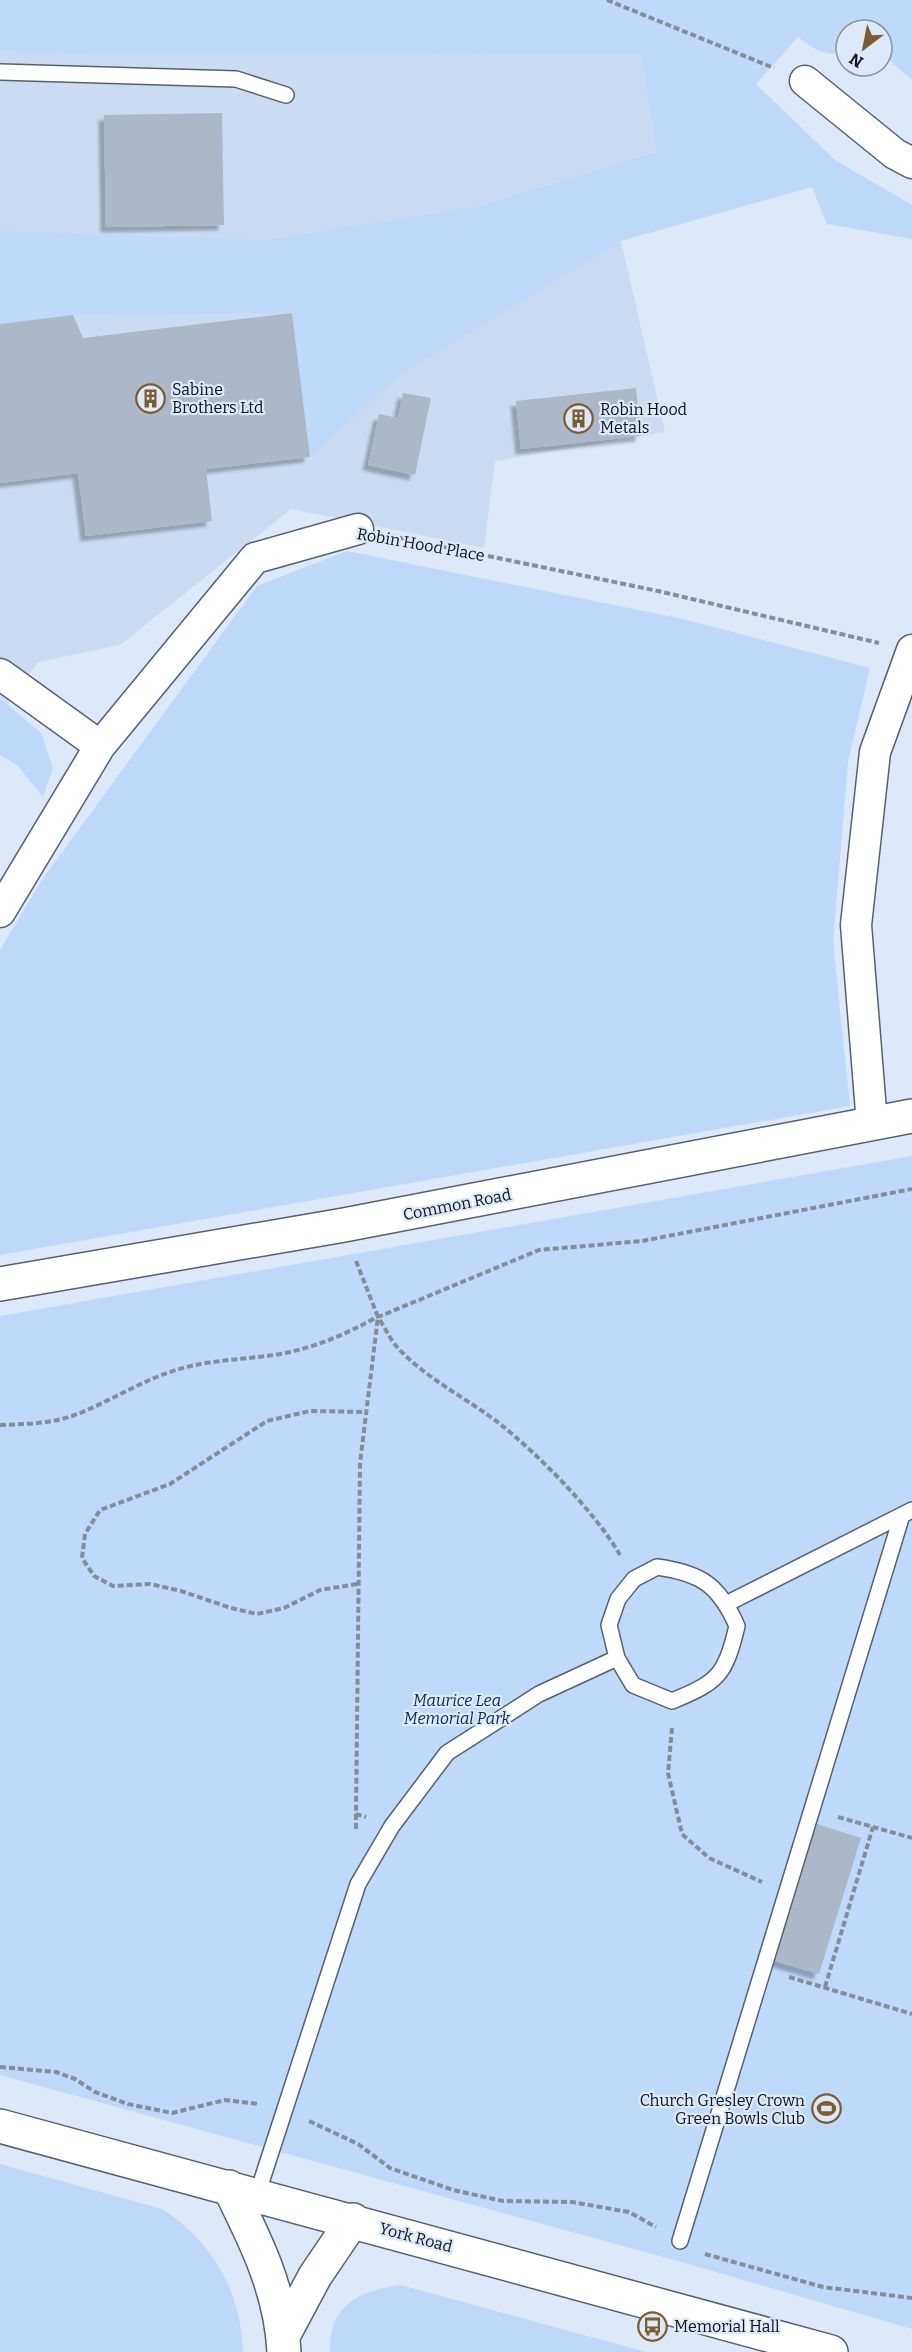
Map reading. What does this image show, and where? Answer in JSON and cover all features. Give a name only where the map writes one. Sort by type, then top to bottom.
[{"type":"street","points":[[805,81],[895,154],[912,163]]},
{"type":"street","name":"Robin Hood Place","points":[[0,912],[100,746],[255,558],[358,529]]},
{"type":"street","points":[[872,1125],[856,925],[875,752],[911,650]]},
{"type":"street","points":[[0,675],[100,746]]},
{"type":"street","name":"Common Road","points":[[0,1284],[344,1226],[912,1116]]},
{"type":"street","name":"York Road","points":[[0,2126],[353,2220],[831,2352]]},
{"type":"street","points":[[243,2191],[266,2262],[283,2344]]},
{"type":"street","points":[[283,2344],[315,2276],[353,2220]]},
{"type":"lane","points":[[0,72],[236,78],[286,95]]},
{"type":"lane","points":[[726,1604],[907,1513]]},
{"type":"lane","points":[[680,2241],[907,1513]]},
{"type":"lane","points":[[657,1567],[683,1570],[709,1583],[726,1604],[736,1626],[723,1670],[707,1687],[672,1701],[633,1685],[617,1658],[609,1625],[618,1599],[634,1580],[657,1567]]},
{"type":"lane","points":[[243,2191],[282,2112],[358,1884],[392,1826],[447,1753],[539,1694],[617,1658]]},
{"type":"path","points":[[607,0],[805,81]]},
{"type":"path","name":"Robin Hood Place","points":[[358,529],[658,591],[817,630],[911,650]]},
{"type":"path","points":[[0,1425],[36,1423],[72,1416],[142,1383],[177,1370],[216,1360],[279,1354],[331,1342],[378,1317],[539,1250],[642,1241],[912,1188]]},
{"type":"path","points":[[344,1226],[378,1317],[397,1347],[459,1397],[500,1424],[540,1460],[615,1546],[634,1580]]},
{"type":"path","points":[[378,1317],[360,1463],[356,1814],[392,1826]]},
{"type":"path","points":[[357,1584],[320,1590],[284,1608],[258,1614],[150,1584],[113,1586],[94,1576],[82,1558],[85,1534],[100,1510],[170,1484],[267,1421],[310,1411],[367,1412]]},
{"type":"path","points":[[672,1701],[668,1773],[682,1834],[709,1858],[753,1880],[789,1889]]},
{"type":"path","points":[[813,1809],[912,1838]]},
{"type":"path","points":[[825,1987],[873,1827]]},
{"type":"path","points":[[765,1970],[912,2014]]},
{"type":"path","points":[[0,2067],[56,2072],[95,2092],[128,2104],[172,2113],[225,2100],[258,2103],[323,2126],[358,2144],[390,2168],[453,2190],[503,2201],[572,2202],[629,2212],[702,2253],[731,2263],[822,2287],[912,2298]]},
{"type":"shaded area","points":[[0,49],[641,53],[658,152],[656,183],[621,241],[665,432],[495,461],[484,548],[291,509],[120,645],[38,662],[9,704],[0,698]]},
{"type":"green space","points":[[0,0],[912,0],[912,80],[894,64],[894,18],[834,18],[834,54],[820,51],[798,37],[756,84],[835,160],[912,205],[912,239],[827,224],[812,187],[621,241],[402,373],[310,457],[292,313],[73,315],[0,324],[0,231],[266,240],[481,206],[657,152],[641,53],[107,54],[0,51]]},
{"type":"green space","points":[[347,551],[683,619],[870,668],[848,762],[833,941],[850,1106],[0,1255],[0,950],[41,881],[257,586]]},
{"type":"green space","points":[[0,698],[41,733],[53,768],[43,797],[17,765],[0,755]]},
{"type":"green space","name":"Maurice Lea Memorial Park","points":[[912,1156],[912,2329],[685,2263],[0,2075],[0,1316]]},
{"type":"green space","points":[[0,2164],[162,2209],[180,2222],[209,2252],[230,2288],[237,2308],[243,2352],[0,2352]]},
{"type":"green space","points":[[401,2285],[646,2352],[330,2352],[335,2322],[349,2303],[372,2291]]},
{"type":"building","points":[[222,113],[224,225],[106,227],[104,115]]},
{"type":"building","name":"Sabine Brothers Ltd","points":[[292,313],[310,457],[206,469],[212,521],[86,536],[78,473],[0,483],[0,324],[73,315],[83,338]]},
{"type":"building","name":"Robin Hood Metals","points":[[636,388],[641,436],[521,449],[516,401]]},
{"type":"building","points":[[403,393],[431,398],[415,475],[368,465],[379,414],[398,418]]},
{"type":"building","points":[[817,1824],[861,1838],[819,1974],[775,1961]]},
{"type":"place","name":"Sabine Brothers Ltd","points":[[151,398]]},
{"type":"place","name":"Robin Hood Metals","points":[[579,418]]},
{"type":"place","name":"Church Gresley Crown Green Bowls Club","points":[[826,2109]]},
{"type":"place","name":"Memorial Hall","points":[[653,2326]]}]
